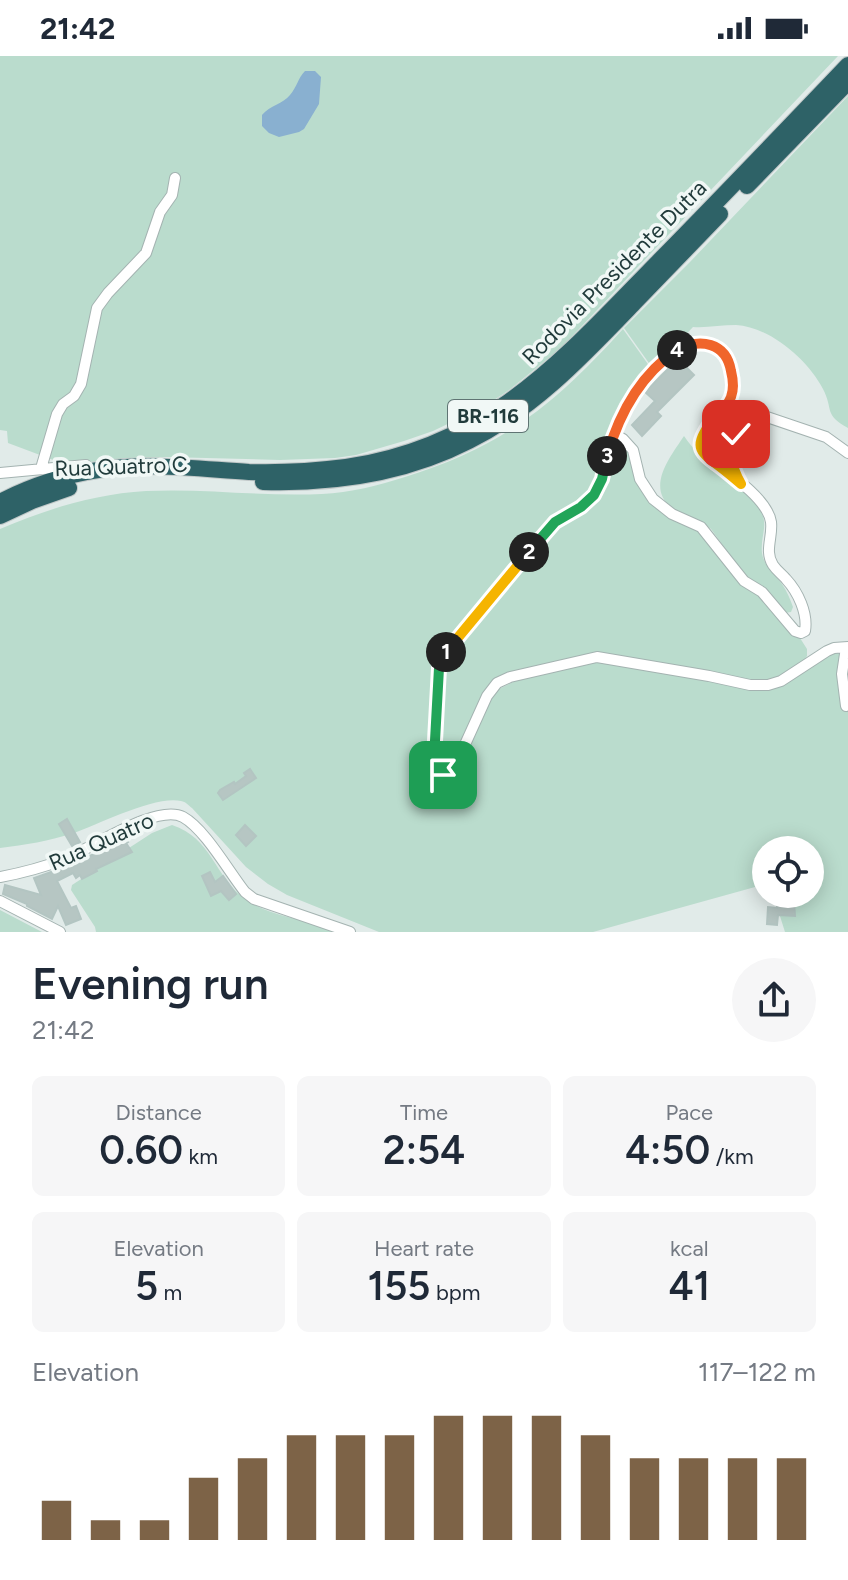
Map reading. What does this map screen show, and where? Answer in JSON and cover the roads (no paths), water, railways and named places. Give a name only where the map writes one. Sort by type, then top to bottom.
[{"type":"highway","name":"Rodovia Presidente Dutra","points":[[0,502],[44,484],[96,470],[143,467],[251,472],[345,467],[403,455],[455,434],[523,392],[570,352],[848,65]]},
{"type":"highway","name":"Rodovia Presidente Dutra","points":[[0,516],[57,491],[99,481],[144,477],[319,482],[397,469],[468,442],[522,408],[585,354],[848,82]]},
{"type":"street","points":[[42,465],[59,409],[74,396],[81,384],[97,308],[146,253],[160,212],[172,195],[175,178]]},
{"type":"street","points":[[614,434],[633,450],[640,479],[653,499],[672,514],[701,527],[744,581],[762,592],[795,631],[803,632],[806,626],[799,598],[770,558],[769,513],[760,501],[701,450],[705,432],[731,397],[730,363],[716,347],[687,345],[669,355],[634,391],[614,434],[602,479],[594,495],[550,526],[443,657],[439,668],[434,759],[438,773],[447,775],[453,771],[487,696],[497,683],[510,677],[597,657],[750,685],[768,685],[781,681],[827,651],[848,647]]},
{"type":"street","points":[[741,484],[731,461],[732,445],[742,424],[757,416],[767,415],[812,431],[848,453]]},
{"type":"street","name":"Rua Quatro C","points":[[0,473],[149,461],[290,471]]},
{"type":"street","points":[[846,706],[842,674],[845,654],[848,653]]},
{"type":"street","name":"Rua Quatro","points":[[0,877],[61,861],[148,818],[173,813],[185,818],[199,831],[245,892],[254,899],[350,932]]},
{"type":"street","points":[[0,901],[60,932]]},
{"type":"water","points":[[305,71],[315,71],[321,77],[319,104],[299,132],[279,137],[269,133],[262,126],[262,115],[287,98]]}]
